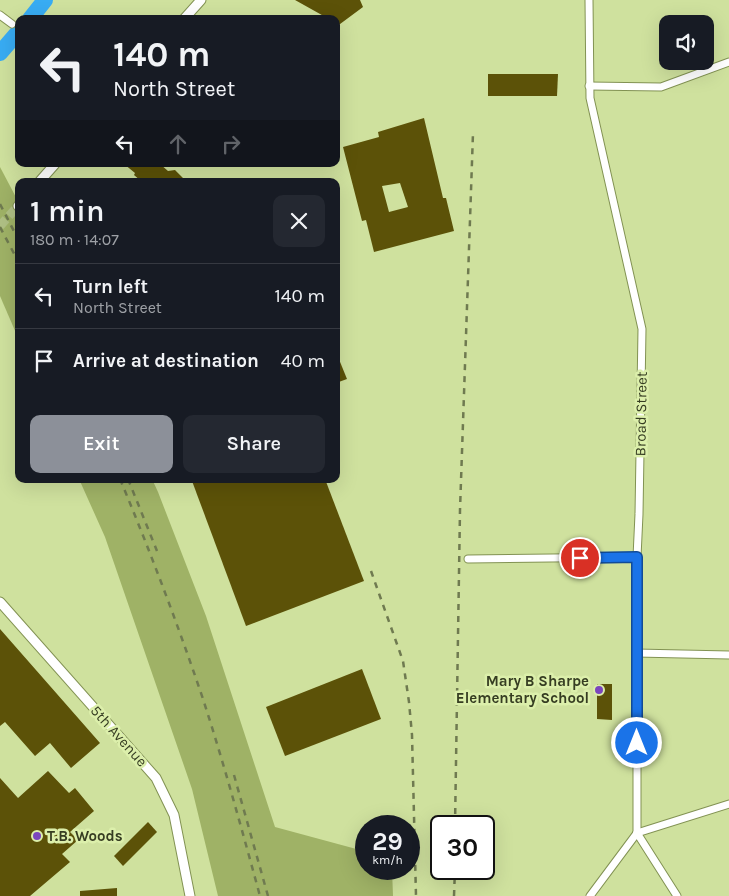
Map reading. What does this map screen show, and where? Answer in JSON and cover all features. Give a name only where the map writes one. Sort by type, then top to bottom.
[{"type":"street","points":[[188,15],[201,0]]},
{"type":"street","name":"Broad Street","points":[[589,0],[590,98],[642,329],[636,652],[637,833]]},
{"type":"street","points":[[0,15],[12,24]]},
{"type":"street","points":[[589,86],[661,87],[729,62]]},
{"type":"street","points":[[43,178],[52,167]]},
{"type":"street","points":[[468,559],[637,557]]},
{"type":"street","name":"5th Avenue","points":[[0,602],[156,778],[174,815],[190,896]]},
{"type":"street","points":[[636,652],[729,655]]},
{"type":"street","points":[[590,896],[637,833],[729,804]]},
{"type":"street","points":[[637,833],[677,896]]},
{"type":"green space","points":[[0,167],[15,195],[15,331],[0,296]]},
{"type":"green space","points":[[81,483],[154,483],[206,616],[275,827],[355,849],[355,880],[392,880],[393,896],[218,896],[192,789],[105,537]]},
{"type":"building","points":[[295,0],[360,0],[363,7],[340,24],[340,15],[322,15]]},
{"type":"building","points":[[488,74],[558,74],[557,96],[488,96]]},
{"type":"building","points":[[424,118],[443,198],[446,198],[454,231],[374,252],[366,220],[362,221],[343,147],[379,137],[378,132]],"holes":[[[400,183],[408,207],[389,212],[382,186]]]},
{"type":"building","points":[[128,167],[163,167],[168,171],[175,170],[183,178],[138,178],[134,175],[135,173]]},
{"type":"building","points":[[340,362],[347,379],[340,382]]},
{"type":"building","points":[[193,483],[327,483],[364,581],[246,626]]},
{"type":"building","points":[[0,629],[100,743],[71,768],[50,743],[35,756],[5,722],[0,726]]},
{"type":"building","points":[[362,669],[381,719],[285,756],[266,707]]},
{"type":"building","points":[[597,684],[612,684],[612,720],[597,719]]},
{"type":"building","name":"T.B. Woods","points":[[48,771],[69,793],[75,788],[94,811],[70,832],[78,840],[62,854],[70,862],[30,896],[0,896],[0,778],[18,798]]},
{"type":"building","points":[[148,822],[157,832],[123,866],[114,856]]},
{"type":"building","points":[[117,888],[117,896],[80,896],[80,891]]},
{"type":"waterway","points":[[33,15],[45,0]]},
{"type":"waterway","points":[[0,53],[15,36]]},
{"type":"tunnel","points":[[0,226],[15,209]]},
{"type":"railway","points":[[455,815],[460,510],[473,133]]},
{"type":"railway","points":[[0,204],[15,233]]},
{"type":"railway","points":[[0,227],[15,255]]},
{"type":"railway","points":[[122,483],[163,588],[203,699],[226,772],[260,896]]},
{"type":"railway","points":[[130,483],[157,551]]},
{"type":"railway","points":[[371,571],[403,661],[409,702],[412,735],[416,896]]},
{"type":"railway","points":[[234,775],[268,896]]},
{"type":"railway","points":[[454,896],[455,880]]},
{"type":"place","name":"Mary B Sharpe Elementary School","points":[[599,690]]},
{"type":"place","name":"T.B. Woods","points":[[37,836]]},
{"type":"route","points":[[580,558],[637,557],[637,743]]}]
